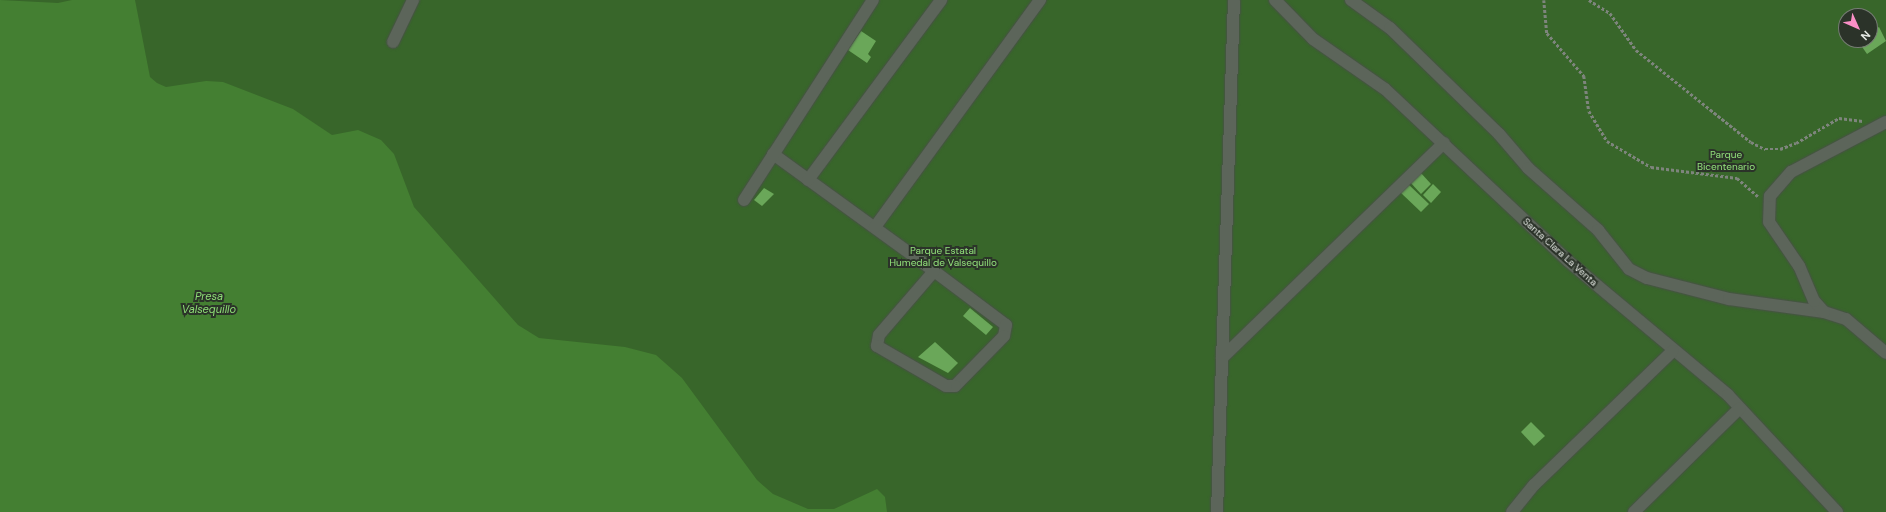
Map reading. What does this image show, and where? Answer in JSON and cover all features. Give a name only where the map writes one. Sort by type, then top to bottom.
[{"type":"street","points":[[393,42],[413,0]]},
{"type":"street","points":[[744,200],[873,0]]},
{"type":"street","points":[[808,180],[941,0]]},
{"type":"street","points":[[875,227],[1040,0]]},
{"type":"street","points":[[1217,512],[1234,0]]},
{"type":"street","name":"Santa Clara La Venta","points":[[1275,0],[1297,26],[1385,89],[1568,261],[1740,408],[1837,512]]},
{"type":"street","points":[[1351,0],[1390,28],[1499,134],[1528,168],[1590,222],[1629,269],[1647,278],[1729,298],[1824,312],[1861,329],[1886,353]]},
{"type":"street","points":[[1824,312],[1814,301],[1799,266],[1769,222],[1767,207],[1778,183],[1791,172],[1886,122]]},
{"type":"street","points":[[1222,358],[1444,143]]},
{"type":"street","points":[[773,154],[875,227],[934,271],[1006,325],[1004,336],[958,384],[951,387],[882,350],[877,340],[934,271]]},
{"type":"street","points":[[1512,512],[1534,485],[1673,351]]},
{"type":"street","points":[[1634,512],[1740,408]]},
{"type":"path","points":[[1544,0],[1547,33],[1584,76],[1589,111],[1607,141],[1651,167],[1737,178],[1750,186],[1767,207]]},
{"type":"path","points":[[1589,0],[1610,13],[1636,50],[1750,142],[1765,149],[1780,149],[1796,143],[1839,118],[1858,119],[1875,127]]},
{"type":"green space","name":"Parque Estatal Humedal de Valsequillo","points":[[0,0],[1886,0],[1886,512],[0,512]]},
{"type":"water","name":"Presa Valsequillo","points":[[0,0],[58,3],[72,0],[135,0],[150,77],[157,83],[166,87],[206,81],[223,82],[293,109],[332,135],[358,130],[381,140],[394,154],[414,207],[518,325],[539,338],[625,347],[656,355],[682,378],[757,480],[773,494],[808,509],[834,509],[877,489],[885,497],[887,512],[0,512]]},
{"type":"building","points":[[1879,27],[1886,41],[1878,46]]},
{"type":"building","points":[[861,31],[876,41],[868,54],[871,57],[867,63],[848,50]]},
{"type":"building","points":[[1863,48],[1876,48],[1867,54]]},
{"type":"building","points":[[1420,172],[1431,184],[1421,194],[1410,182]]},
{"type":"building","points":[[1408,184],[1429,204],[1421,212],[1400,192]]},
{"type":"building","points":[[1433,184],[1441,192],[1431,203],[1423,195]]},
{"type":"building","points":[[764,188],[774,194],[762,206],[754,200]]},
{"type":"building","points":[[970,308],[993,327],[986,335],[963,316]]},
{"type":"building","points":[[935,342],[958,363],[948,373],[918,357]]},
{"type":"building","points":[[1531,422],[1545,436],[1534,446],[1521,432]]},
{"type":"park label","name":"Parque Bicentenario","points":[[1726,160]]}]
